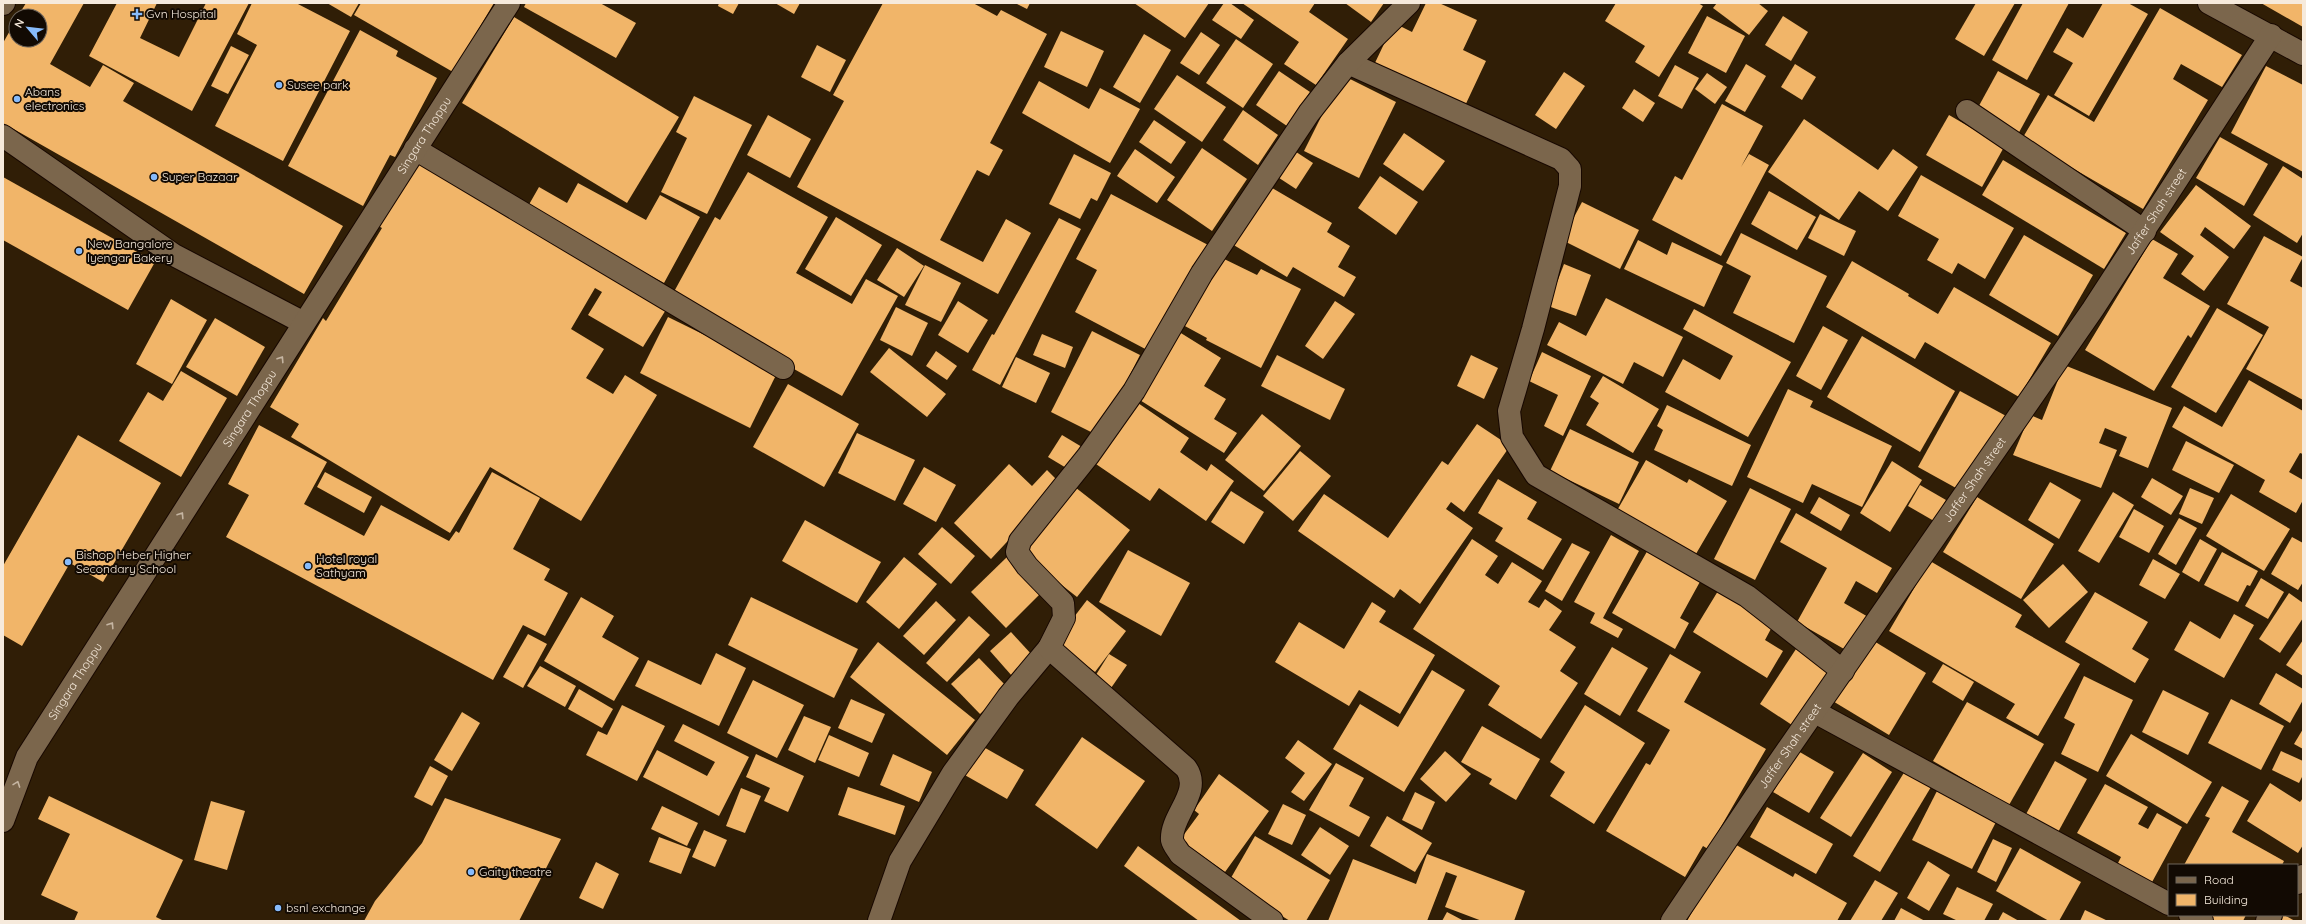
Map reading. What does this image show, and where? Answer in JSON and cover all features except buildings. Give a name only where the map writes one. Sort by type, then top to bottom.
[{"type":"street","name":"Singara Thoppu","points":[[3,821],[27,757],[509,3]]},
{"type":"street","points":[[879,921],[900,861],[953,773],[1008,697],[1049,648],[1064,618],[1064,603],[1027,566],[1017,552],[1020,542],[1088,456],[1134,391],[1202,273],[1309,114],[1348,63],[1409,3]]},
{"type":"street","points":[[2212,4],[2271,35],[2303,54]]},
{"type":"street","name":"Jaffer Shah street","points":[[1672,921],[2145,231],[2271,35]]},
{"type":"street","points":[[1348,63],[1561,159],[1570,169],[1570,186],[1533,329],[1509,411],[1512,437],[1536,474],[1747,596],[1843,671]]},
{"type":"street","points":[[1966,111],[2145,231]]},
{"type":"street","points":[[3,136],[174,255],[304,323]]},
{"type":"street","points":[[415,149],[783,368]]},
{"type":"street","points":[[1049,648],[1186,768],[1191,775],[1191,789],[1172,833],[1172,842],[1180,854],[1272,921]]},
{"type":"street","points":[[1815,712],[2168,903]]},
{"type":"street","points":[[2192,916],[2202,921]]},
{"type":"place","name":"Gvn Hospital","points":[[137,14]]},
{"type":"place","name":"Susee park","points":[[279,85]]},
{"type":"place","name":"Abans electronics","points":[[17,99]]},
{"type":"place","name":"Super Bazaar","points":[[154,177]]},
{"type":"place","name":"New Bangalore Iyengar Bakery","points":[[79,251]]},
{"type":"place","name":"Bishop Heber Higher Secondary School","points":[[68,562]]},
{"type":"place","name":"Hotel royal Sathyam","points":[[308,566]]},
{"type":"place","name":"Gaity theatre","points":[[471,872]]},
{"type":"place","name":"bsnl exchange","points":[[278,908]]}]
